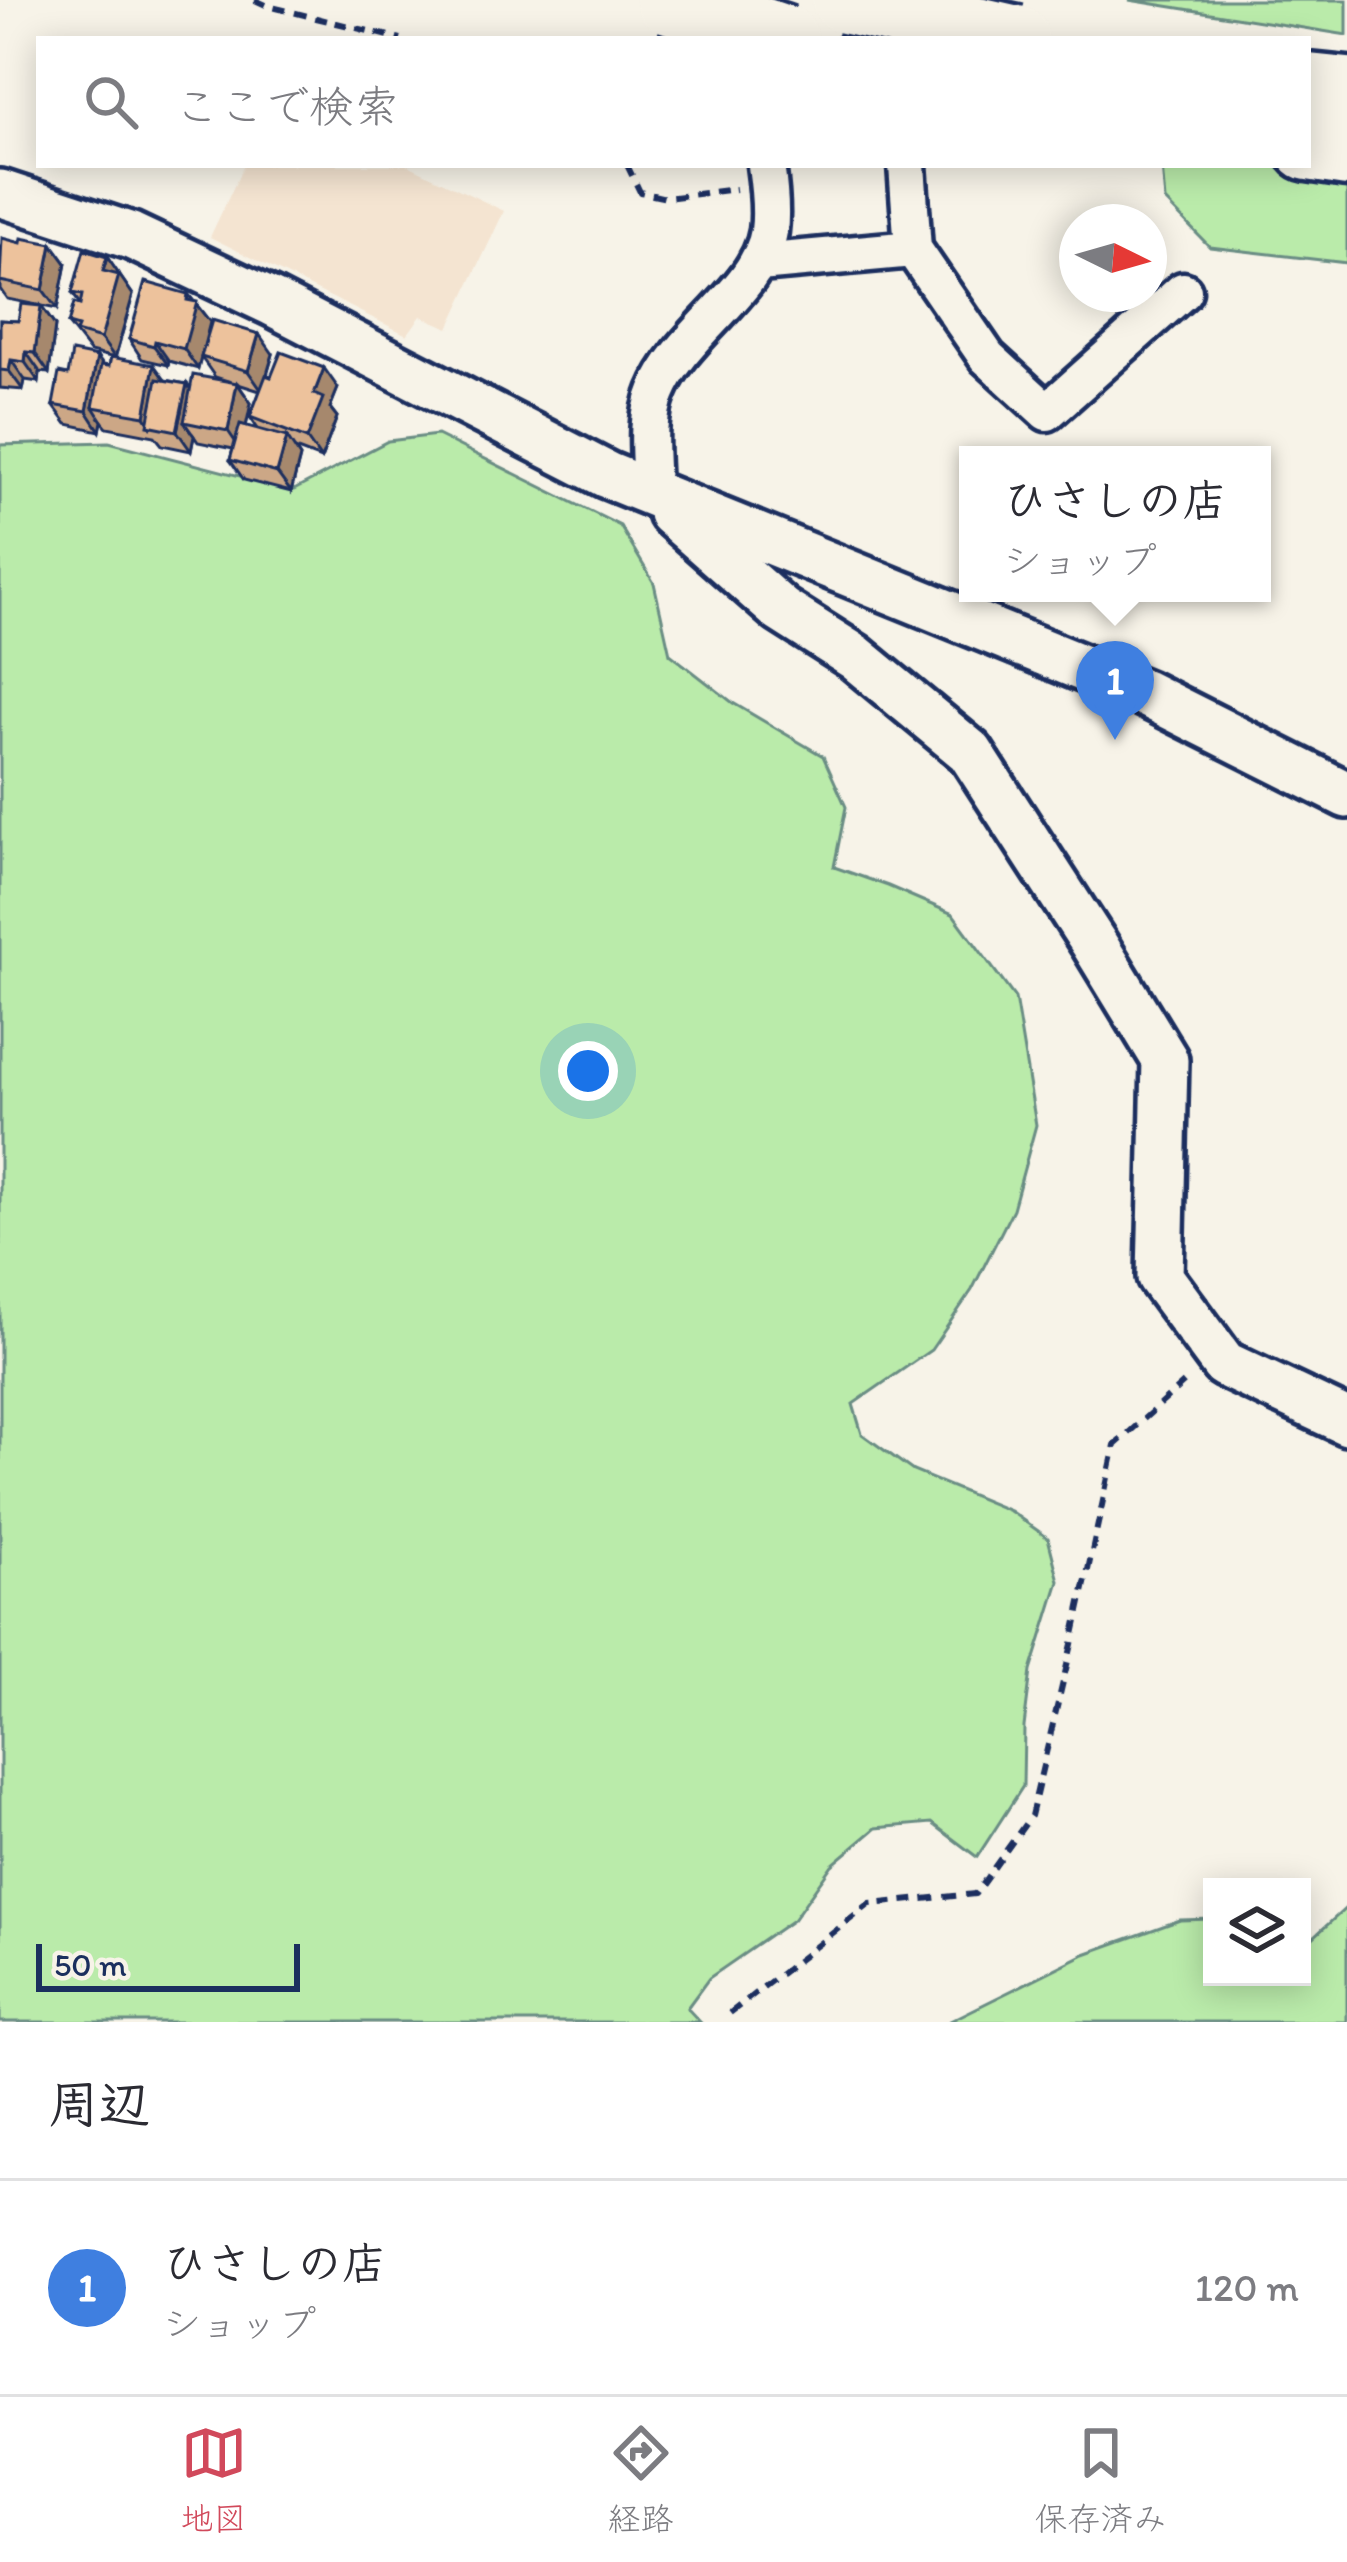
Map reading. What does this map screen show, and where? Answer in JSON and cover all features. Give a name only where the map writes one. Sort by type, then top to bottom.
[{"type":"highway","points":[[669,0],[776,36]]},
{"type":"highway","points":[[845,0],[1003,36]]},
{"type":"highway","points":[[1311,87],[1347,91]]},
{"type":"highway","points":[[1311,147],[1347,153]]},
{"type":"street","points":[[908,168],[913,250],[987,357],[1047,412],[1183,291]]},
{"type":"street","points":[[768,176],[769,231],[759,263],[674,362],[656,393],[650,422],[651,495],[781,610],[855,657],[970,752],[1165,1060],[1160,1277],[1224,1364],[1347,1422]]},
{"type":"street","points":[[0,193],[131,236],[273,303],[608,476],[1144,694],[1347,795]]},
{"type":"street","points":[[759,263],[913,250]]},
{"type":"path","points":[[255,0],[389,36]]},
{"type":"path","points":[[628,168],[640,192],[666,198],[768,176]]},
{"type":"path","points":[[730,2013],[870,1904],[975,1894],[1031,1816],[1115,1445],[1216,1353]]},
{"type":"shaded area","points":[[243,168],[414,168],[504,211],[449,328],[421,316],[407,335],[210,237]]},
{"type":"green space","points":[[1129,0],[1347,0],[1347,35]]},
{"type":"green space","points":[[1162,168],[1305,168],[1347,173],[1347,263],[1210,247],[1165,201]]},
{"type":"green space","points":[[437,435],[620,526],[654,583],[670,654],[733,703],[823,756],[846,807],[834,867],[953,914],[1015,998],[1036,1125],[1013,1209],[972,1290],[931,1350],[853,1404],[862,1434],[913,1471],[1010,1511],[1048,1538],[1059,1581],[1031,1671],[1023,1786],[977,1857],[932,1823],[876,1828],[832,1865],[793,1920],[709,1978],[687,2008],[700,2022],[0,2022],[0,445],[109,442],[294,490],[388,441]]},
{"type":"green space","points":[[1347,1907],[1347,2022],[948,2022],[1085,1954],[1180,1920],[1203,1919],[1203,1986],[1311,1986],[1311,1940]]},
{"type":"building","points":[[2,238],[52,244],[43,290],[0,281]]},
{"type":"building","points":[[84,250],[107,257],[103,271],[119,275],[101,339],[76,332],[78,327],[68,324],[74,303],[80,305],[82,295],[72,293]]},
{"type":"building","points":[[145,282],[188,294],[187,300],[197,302],[184,349],[129,339]]},
{"type":"building","points":[[21,304],[41,306],[35,353],[26,352],[25,362],[11,360],[9,371],[0,370],[0,320],[18,321]]},
{"type":"building","points":[[212,320],[259,334],[248,371],[201,357]]},
{"type":"building","points":[[72,352],[97,357],[87,411],[53,405],[59,373],[68,375]]},
{"type":"building","points":[[281,352],[324,368],[314,394],[323,398],[307,439],[250,417],[266,375],[271,377]]},
{"type":"building","points":[[111,357],[154,365],[145,416],[93,407],[101,365],[109,366]]},
{"type":"building","points":[[193,375],[237,383],[228,431],[184,422]]},
{"type":"building","points":[[157,379],[187,384],[177,431],[148,425]]},
{"type":"building","points":[[240,424],[287,437],[277,473],[230,460]]},
{"type":"place","name":"ひさしの店","points":[[1115,740]]}]
